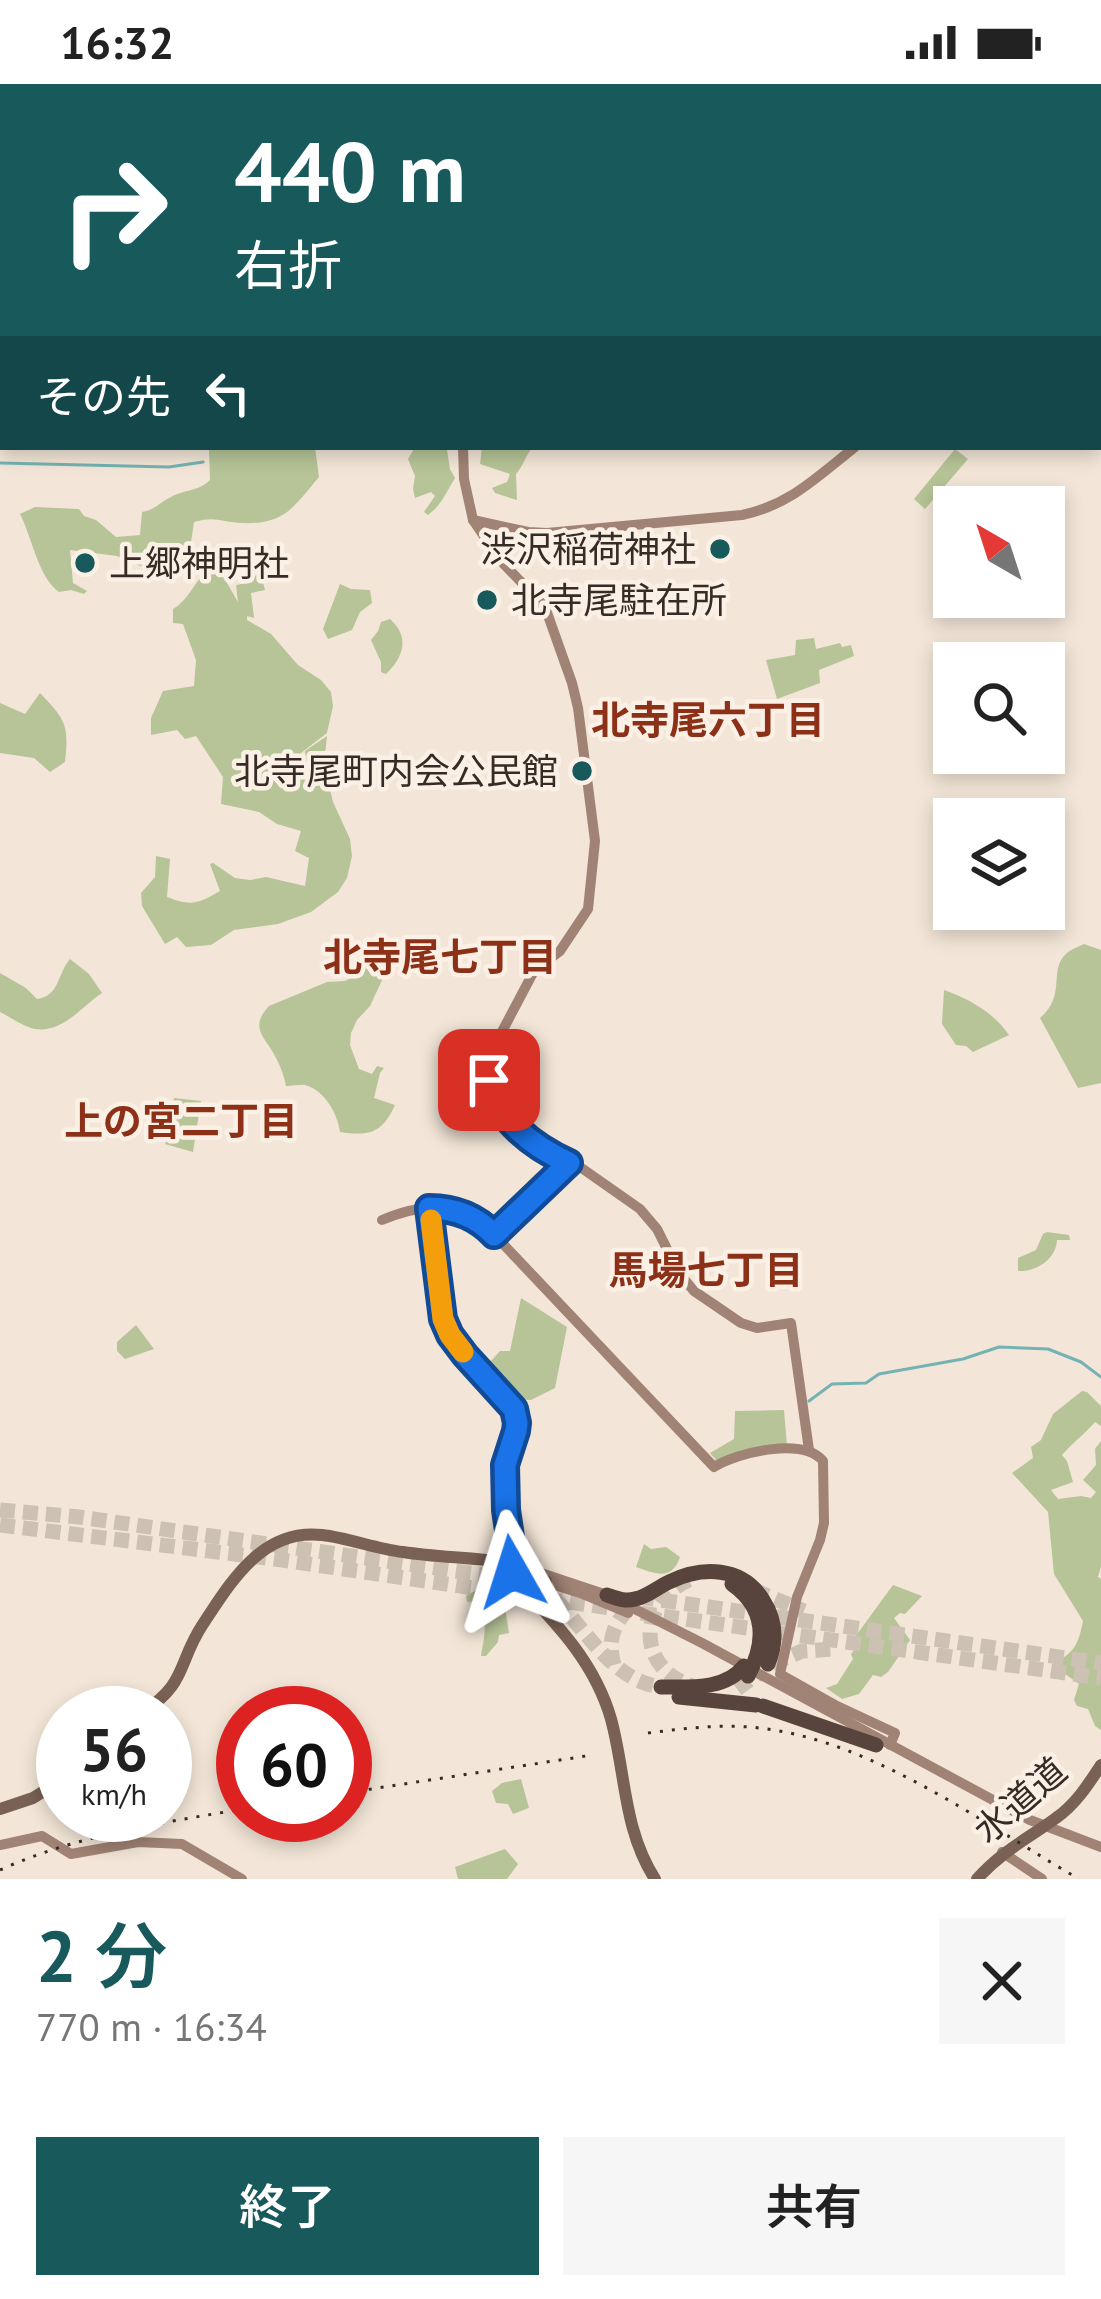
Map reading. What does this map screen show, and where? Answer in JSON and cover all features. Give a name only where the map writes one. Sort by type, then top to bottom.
[{"type":"highway","points":[[607,1595],[634,1600],[694,1573],[734,1575],[758,1592],[771,1617],[775,1642],[753,1672],[719,1684],[661,1691],[759,1705],[887,1741]]},
{"type":"highway","points":[[694,1579],[730,1582],[755,1607],[761,1636],[753,1672]]},
{"type":"highway","points":[[679,1697],[753,1672]]},
{"type":"main road","points":[[172,1686],[198,1632],[236,1576],[273,1543],[316,1534],[399,1552],[481,1557],[513,1568],[518,1583],[586,1662],[604,1697],[628,1820],[655,1879]]},
{"type":"main road","points":[[534,1600],[546,1581]]},
{"type":"main road","name":"水道道","points":[[976,1879],[1002,1852],[1055,1819],[1101,1765]]},
{"type":"main road","points":[[0,1808],[36,1796]]},
{"type":"street","points":[[463,450],[473,520],[500,560],[547,611],[578,708],[595,841],[590,902],[584,916],[560,951],[531,976],[496,1041],[489,1080],[497,1105],[513,1125],[547,1152],[640,1209],[694,1291],[741,1323],[757,1328],[791,1323],[814,1452],[823,1462],[824,1523],[797,1597],[753,1672]]},
{"type":"street","points":[[473,520],[549,532],[742,515],[793,497],[851,450]]},
{"type":"street","points":[[494,1235],[569,1163]]},
{"type":"street","points":[[382,1220],[410,1209],[429,1208],[461,1212],[487,1227],[715,1467],[743,1454],[814,1452]]},
{"type":"street","points":[[429,1208],[443,1319],[465,1355],[514,1409],[517,1423],[505,1465],[513,1568]]},
{"type":"street","points":[[513,1568],[634,1616],[753,1672],[780,1674],[887,1741]]},
{"type":"street","points":[[513,1568],[607,1595],[887,1741],[1040,1828],[1101,1850]]},
{"type":"street","points":[[0,1845],[42,1836],[71,1854],[138,1842],[182,1844],[242,1879]]},
{"type":"street","points":[[1002,1852],[1042,1879]]},
{"type":"green space","points":[[209,450],[315,450],[319,477],[294,506],[256,523],[194,522],[188,563],[145,568],[117,556],[70,550],[73,583],[87,591],[84,594],[59,592],[52,585],[20,514],[35,507],[79,509],[116,537],[140,535],[142,512],[210,480]]},
{"type":"green space","points":[[413,450],[447,450],[455,478],[428,515],[424,512],[435,496],[431,492],[415,498],[415,476],[408,459]]},
{"type":"green space","points":[[482,450],[531,450],[516,474],[517,500],[492,488],[507,482],[510,474],[480,464]]},
{"type":"green space","points":[[956,450],[968,459],[945,486],[933,486],[933,500],[925,509],[914,499]]},
{"type":"green space","points":[[209,569],[223,576],[238,602],[236,585],[260,572],[265,590],[251,593],[254,618],[247,616],[247,620],[271,634],[331,692],[327,733],[301,753],[306,758],[305,751],[327,736],[324,763],[352,856],[338,892],[311,912],[278,924],[234,930],[211,945],[186,947],[177,937],[165,944],[142,906],[141,893],[155,877],[156,856],[170,859],[167,897],[189,903],[220,891],[210,864],[235,878],[266,877],[305,886],[309,858],[295,851],[301,831],[259,812],[221,804],[223,777],[196,736],[185,739],[177,730],[151,735],[151,718],[163,691],[194,686],[196,660],[183,624],[173,623],[173,609]]},
{"type":"green space","points":[[340,584],[370,590],[372,603],[360,612],[352,630],[328,639],[323,629]]},
{"type":"green space","points":[[390,619],[400,633],[402,647],[386,674],[381,672],[371,640],[381,622]]},
{"type":"green space","points":[[814,638],[816,649],[851,645],[854,656],[819,670],[820,683],[777,699],[766,660],[795,655],[796,640]]},
{"type":"green space","points":[[40,693],[66,731],[65,762],[50,772],[34,758],[0,753],[0,703],[25,714]]},
{"type":"green space","points":[[1084,944],[1101,950],[1101,1083],[1078,1088],[1040,1018],[1053,1001],[1061,960]]},
{"type":"green space","points":[[368,948],[384,951],[384,957],[399,956],[391,961],[370,1006],[357,1020],[350,1045],[359,1069],[372,1074],[377,1066],[384,1068],[374,1098],[395,1105],[374,1131],[359,1134],[340,1132],[319,1092],[305,1085],[286,1086],[259,1027],[269,1006],[357,975]]},
{"type":"green space","points":[[70,959],[102,993],[71,1018],[54,1027],[35,1029],[0,1012],[0,973],[37,999],[50,994]]},
{"type":"green space","points":[[944,990],[980,1007],[1009,1035],[973,1052],[956,1045],[942,1024]]},
{"type":"green space","points":[[174,1098],[201,1101],[193,1152],[165,1144],[168,1139],[160,1124],[169,1121]]},
{"type":"green space","points":[[1047,1232],[1069,1235],[1070,1240],[1057,1240],[1053,1253],[1038,1267],[1018,1271],[1018,1258],[1036,1250]]},
{"type":"green space","points":[[521,1298],[567,1327],[555,1388],[531,1400],[516,1399],[476,1358],[481,1351],[491,1361],[500,1351],[510,1351]]},
{"type":"green space","points":[[136,1325],[154,1349],[125,1359],[117,1351],[117,1342]]},
{"type":"green space","points":[[1082,1391],[1101,1406],[1101,1426],[1095,1422],[1062,1455],[1073,1482],[1051,1490],[1058,1499],[1091,1498],[1096,1492],[1083,1480],[1096,1465],[1095,1449],[1101,1441],[1101,1730],[1088,1709],[1074,1700],[1079,1684],[1057,1668],[1058,1661],[1076,1645],[1083,1621],[1054,1574],[1048,1512],[1012,1473],[1033,1458],[1031,1447],[1041,1440],[1053,1414]]},
{"type":"green space","points":[[784,1410],[787,1446],[748,1449],[716,1460],[710,1453],[734,1439],[735,1411]]},
{"type":"green space","points":[[644,1544],[651,1549],[666,1547],[680,1557],[677,1565],[662,1574],[636,1567]]},
{"type":"green space","points":[[492,1581],[509,1593],[504,1602],[509,1633],[499,1635],[486,1656],[481,1656],[483,1613],[466,1596]]},
{"type":"green space","points":[[893,1585],[922,1596],[905,1614],[894,1618],[910,1640],[888,1672],[873,1675],[859,1694],[842,1699],[826,1688],[837,1684],[853,1659],[855,1649],[850,1644]]},
{"type":"green space","points":[[521,1779],[529,1808],[513,1814],[508,1804],[496,1803],[492,1791]]},
{"type":"green space","points":[[505,1849],[518,1864],[507,1879],[458,1879],[455,1867]]},
{"type":"waterway","points":[[0,463],[169,467],[203,462]]},
{"type":"waterway","points":[[809,1401],[832,1384],[866,1383],[879,1374],[963,1359],[999,1347],[1048,1349],[1081,1362],[1101,1377]]},
{"type":"tunnel","points":[[0,1510],[79,1517],[526,1581]]},
{"type":"tunnel","points":[[0,1525],[617,1609]]},
{"type":"tunnel","points":[[689,1580],[660,1604],[650,1635],[661,1665],[692,1686]]},
{"type":"tunnel","points":[[754,1590],[804,1611]]},
{"type":"tunnel","points":[[639,1597],[1101,1663]]},
{"type":"tunnel","points":[[557,1601],[616,1666],[661,1687]]},
{"type":"tunnel","points":[[614,1665],[613,1632],[632,1606]]},
{"type":"tunnel","points":[[641,1613],[1101,1678]]},
{"type":"tunnel","points":[[772,1664],[802,1651],[835,1649]]},
{"type":"tunnel","points":[[737,1689],[762,1671]]},
{"type":"railway","points":[[648,1733],[752,1727],[808,1737],[929,1789],[1079,1879]]},
{"type":"railway","points":[[372,1789],[586,1756]]},
{"type":"railway","points":[[0,1870],[89,1839],[216,1814]]},
{"type":"slow traffic","points":[[431,1220],[443,1319],[463,1352]]},
{"type":"place","name":"渋沢稲荷神社","points":[[720,549]]},
{"type":"place","name":"上郷神明社","points":[[85,563]]},
{"type":"place","name":"北寺尾駐在所","points":[[487,600]]},
{"type":"place","name":"北寺尾町内会公民館","points":[[582,771]]},
{"type":"district","name":"北寺尾六丁目","points":[[708,720]]},
{"type":"district","name":"北寺尾七丁目","points":[[440,957]]},
{"type":"district","name":"上の宮二丁目","points":[[181,1121]]},
{"type":"district","name":"馬場七丁目","points":[[706,1270]]},
{"type":"route","points":[[489,1080],[497,1105],[513,1125],[569,1163],[494,1235],[461,1212],[429,1208],[443,1319],[465,1355],[514,1409],[517,1423],[505,1465],[512,1572]]}]
